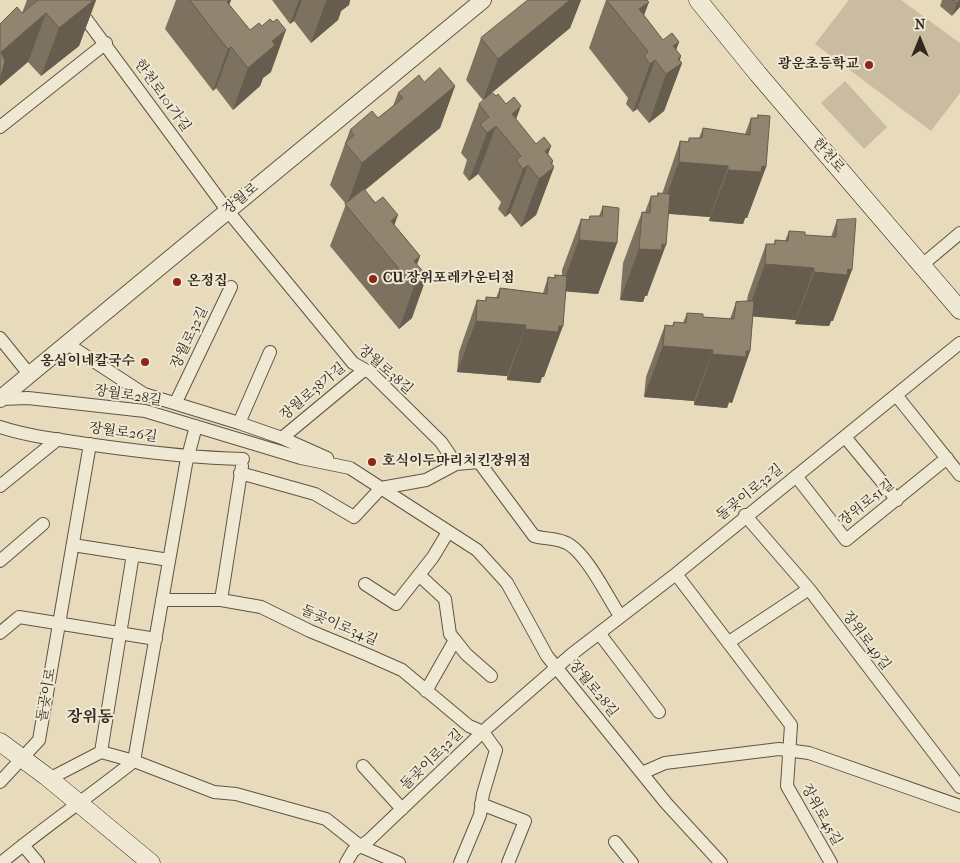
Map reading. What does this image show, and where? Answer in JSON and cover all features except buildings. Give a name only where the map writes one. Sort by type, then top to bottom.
[{"type":"main road","name":"한천로","points":[[698,0],[758,74],[960,310]]},
{"type":"main road","points":[[0,742],[49,779],[151,863]]},
{"type":"street","name":"한천로101가길","points":[[72,0],[227,210]]},
{"type":"street","name":"장월로","points":[[0,399],[483,0]]},
{"type":"street","points":[[0,127],[106,44]]},
{"type":"street","name":"장월로38길","points":[[227,210],[353,363],[371,373],[441,442],[456,464]]},
{"type":"street","points":[[922,265],[960,233]]},
{"type":"street","name":"장월로32길","points":[[176,402],[231,287]]},
{"type":"street","points":[[0,338],[29,374]]},
{"type":"street","points":[[66,343],[144,394],[176,402],[282,438],[350,468]]},
{"type":"street","name":"돌곶이로32길","points":[[346,863],[353,851],[402,810],[483,732],[598,633],[676,574],[745,515],[960,343]]},
{"type":"street","points":[[239,423],[270,352]]},
{"type":"street","name":"장월로38가길","points":[[282,438],[364,370]]},
{"type":"street","points":[[896,395],[960,475]]},
{"type":"street","name":"장월로28길","points":[[0,399],[28,398],[145,411],[301,458],[350,468],[478,550],[507,583],[547,656],[642,773],[721,863]]},
{"type":"street","points":[[1,862],[54,819],[80,804],[134,761],[169,560],[188,458],[196,426]]},
{"type":"street","name":"장월로26길","points":[[0,427],[16,432],[58,439],[188,458],[244,459]]},
{"type":"street","points":[[844,436],[897,500]]},
{"type":"street","points":[[0,486],[58,439]]},
{"type":"street","points":[[221,600],[240,473],[248,442]]},
{"type":"street","name":"돌곶이로","points":[[0,782],[24,760],[39,740],[90,444]]},
{"type":"street","name":"장위로51길","points":[[796,476],[846,540],[947,458]]},
{"type":"street","points":[[240,473],[316,494],[354,517],[381,488],[426,480],[456,464],[479,462],[534,536],[546,540],[564,542],[577,550],[620,616]]},
{"type":"street","name":"장위로49길","points":[[745,515],[809,589],[960,787]]},
{"type":"street","points":[[0,561],[42,524]]},
{"type":"street","points":[[365,584],[396,604],[419,575],[448,532]]},
{"type":"street","points":[[72,545],[169,560]]},
{"type":"street","points":[[100,752],[133,554]]},
{"type":"street","points":[[676,574],[791,725],[791,751]]},
{"type":"street","points":[[419,575],[445,599],[450,634],[466,654],[491,676]]},
{"type":"street","points":[[728,642],[809,589]]},
{"type":"street","name":"돌곶이로34길","points":[[162,600],[221,600],[260,607],[402,670],[469,726],[483,732]]},
{"type":"street","points":[[0,633],[19,617],[156,639]]},
{"type":"street","points":[[598,633],[659,712]]},
{"type":"street","points":[[426,691],[455,640]]},
{"type":"street","name":"돌곶이로32길","points":[[460,863],[480,815],[481,804],[496,750],[483,732]]},
{"type":"street","points":[[642,773],[665,763],[770,750],[791,751],[809,753],[960,806]]},
{"type":"street","name":"장위로45길","points":[[791,751],[787,786],[831,863]]},
{"type":"street","points":[[49,779],[100,752],[134,761],[214,792],[236,794],[326,819],[360,846],[399,863]]},
{"type":"street","name":"돌곶이로32길","points":[[363,766],[402,810]]},
{"type":"street","points":[[481,804],[525,822],[508,863]]},
{"type":"street","points":[[615,842],[632,863]]},
{"type":"street","points":[[23,845],[38,863]]},
{"type":"shaded area","points":[[849,0],[901,0],[960,43],[960,93],[931,131],[815,44]]},
{"type":"shaded area","points":[[845,81],[887,127],[864,149],[821,103]]},
{"type":"place","name":"광운초등학교","points":[[869,65]]},
{"type":"place","name":"CU 장위포레카운티점","points":[[373,279]]},
{"type":"place","name":"온정집","points":[[177,282]]},
{"type":"place","name":"옹심이네칼국수","points":[[145,362]]},
{"type":"place","name":"호식이두마리치킨장위점","points":[[372,462]]},
{"type":"district","name":"장위동","points":[[90,718]]}]
